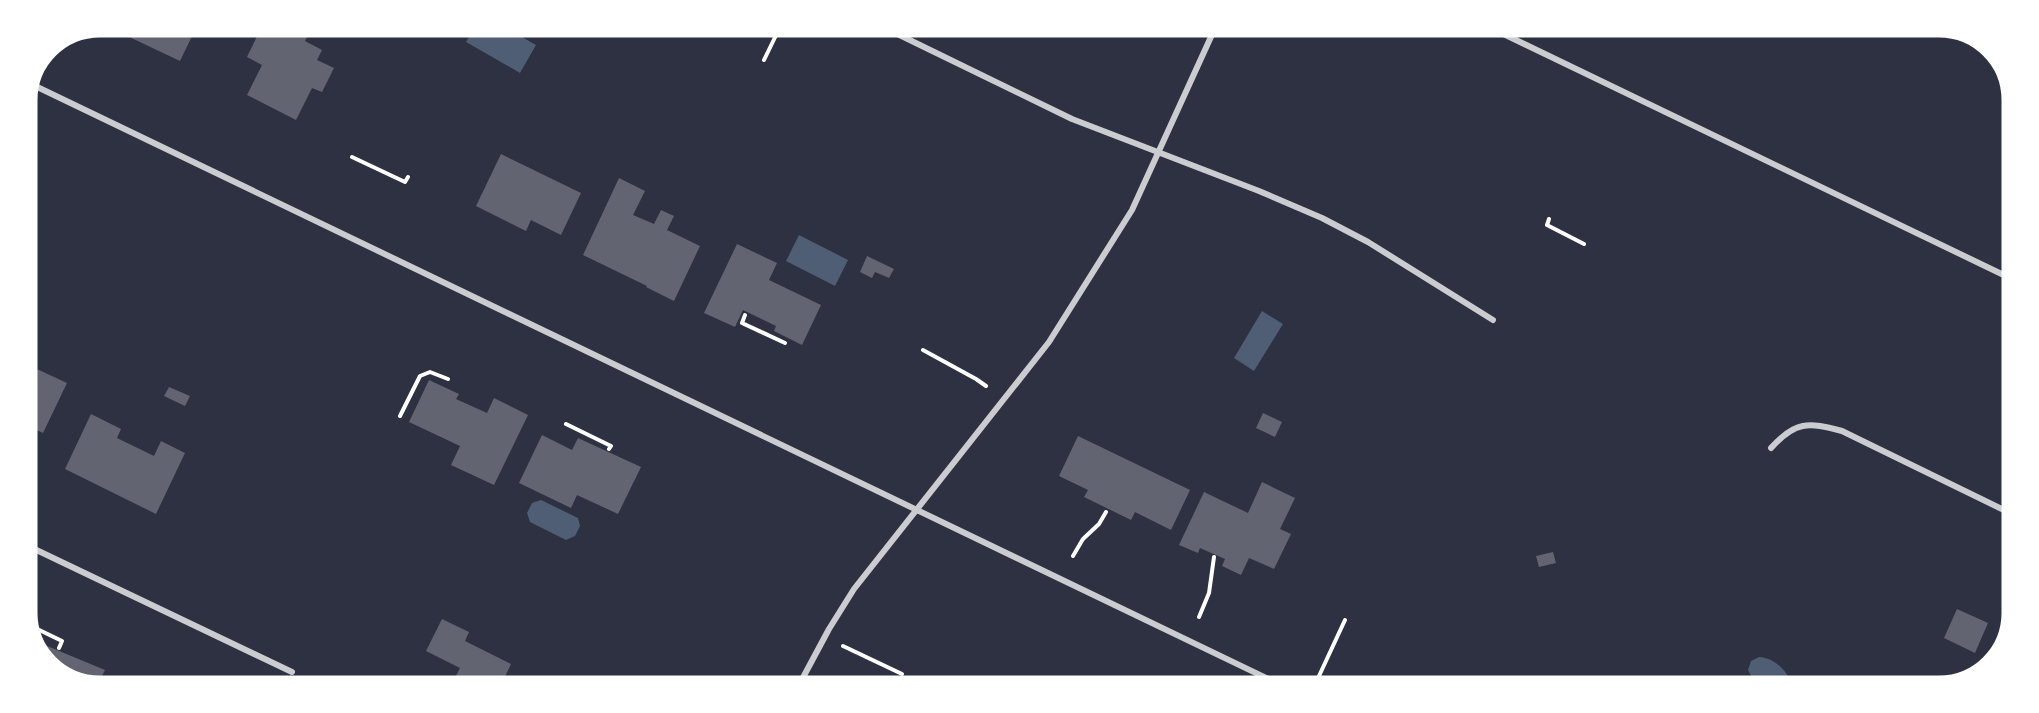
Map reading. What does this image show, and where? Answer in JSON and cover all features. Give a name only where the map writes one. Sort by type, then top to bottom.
[{"type":"street","points":[[901,36],[1072,119],[1259,191],[1322,218],[1377,247],[1493,320]]},
{"type":"street","points":[[804,677],[829,629],[854,589],[1049,342],[1132,210],[1211,36]]},
{"type":"street","points":[[1508,36],[2003,275]]},
{"type":"street","points":[[37,87],[1264,677]]},
{"type":"street","points":[[1771,448],[1785,433],[1802,426],[1832,428],[2003,510]]},
{"type":"street","points":[[36,550],[292,672]]},
{"type":"path","points":[[764,60],[776,36]]},
{"type":"path","points":[[352,157],[405,182],[408,177]]},
{"type":"path","points":[[1550,219],[1547,225],[1584,244]]},
{"type":"path","points":[[745,315],[742,322],[785,343]]},
{"type":"path","points":[[923,350],[986,386]]},
{"type":"path","points":[[400,416],[420,376],[430,372],[448,379]]},
{"type":"path","points":[[566,424],[611,446],[609,450]]},
{"type":"path","points":[[1073,556],[1083,539],[1099,524],[1106,512]]},
{"type":"path","points":[[1199,617],[1209,593],[1214,557]]},
{"type":"path","points":[[1319,676],[1345,620]]},
{"type":"path","points":[[38,629],[62,641],[59,648]]},
{"type":"path","points":[[843,646],[902,674]]},
{"type":"water","points":[[469,36],[520,36],[536,45],[520,73],[466,42]]},
{"type":"water","points":[[799,235],[848,260],[835,286],[786,261]]},
{"type":"water","points":[[1262,311],[1283,324],[1254,371],[1234,358]]},
{"type":"water","points":[[541,500],[578,518],[580,526],[575,536],[566,540],[530,522],[527,513],[532,503]]},
{"type":"water","points":[[1759,657],[1771,660],[1781,667],[1788,677],[1752,677],[1748,670],[1751,661]]},
{"type":"building","points":[[127,36],[192,36],[180,61]]},
{"type":"building","points":[[257,36],[305,36],[305,41],[322,50],[317,60],[334,68],[322,92],[312,88],[296,120],[247,95],[262,65],[247,57]]},
{"type":"building","points":[[501,154],[581,193],[561,235],[531,220],[526,231],[476,206]]},
{"type":"building","points":[[619,178],[645,191],[633,215],[654,224],[661,210],[674,216],[667,230],[700,246],[674,301],[583,255]]},
{"type":"building","points":[[737,244],[777,263],[769,280],[821,305],[802,345],[774,331],[776,326],[743,310],[735,327],[704,313]]},
{"type":"building","points":[[867,256],[894,269],[889,278],[875,272],[872,278],[860,272]]},
{"type":"building","points":[[36,369],[67,383],[43,433],[36,430]]},
{"type":"building","points":[[429,380],[459,394],[456,399],[487,413],[494,398],[528,415],[494,485],[451,465],[460,446],[409,422]]},
{"type":"building","points":[[169,387],[190,396],[185,406],[164,396]]},
{"type":"building","points":[[1263,413],[1282,422],[1275,437],[1256,428]]},
{"type":"building","points":[[91,414],[121,429],[117,438],[154,456],[161,441],[185,453],[156,514],[65,469]]},
{"type":"building","points":[[542,435],[572,450],[578,438],[641,467],[618,514],[577,495],[571,508],[519,483]]},
{"type":"building","points":[[1078,436],[1190,490],[1171,530],[1135,512],[1131,520],[1084,497],[1088,490],[1059,476]]},
{"type":"building","points":[[1262,482],[1295,498],[1280,529],[1291,534],[1274,569],[1249,558],[1241,575],[1222,566],[1225,559],[1200,548],[1198,553],[1179,545],[1204,492],[1248,513]]},
{"type":"building","points":[[1553,552],[1556,563],[1539,567],[1536,556]]},
{"type":"building","points":[[1957,609],[1988,623],[1975,653],[1944,638]]},
{"type":"building","points":[[442,619],[469,632],[465,641],[511,664],[505,677],[456,677],[460,668],[426,651]]},
{"type":"building","points":[[45,645],[105,670],[102,677],[79,674],[58,661]]}]
